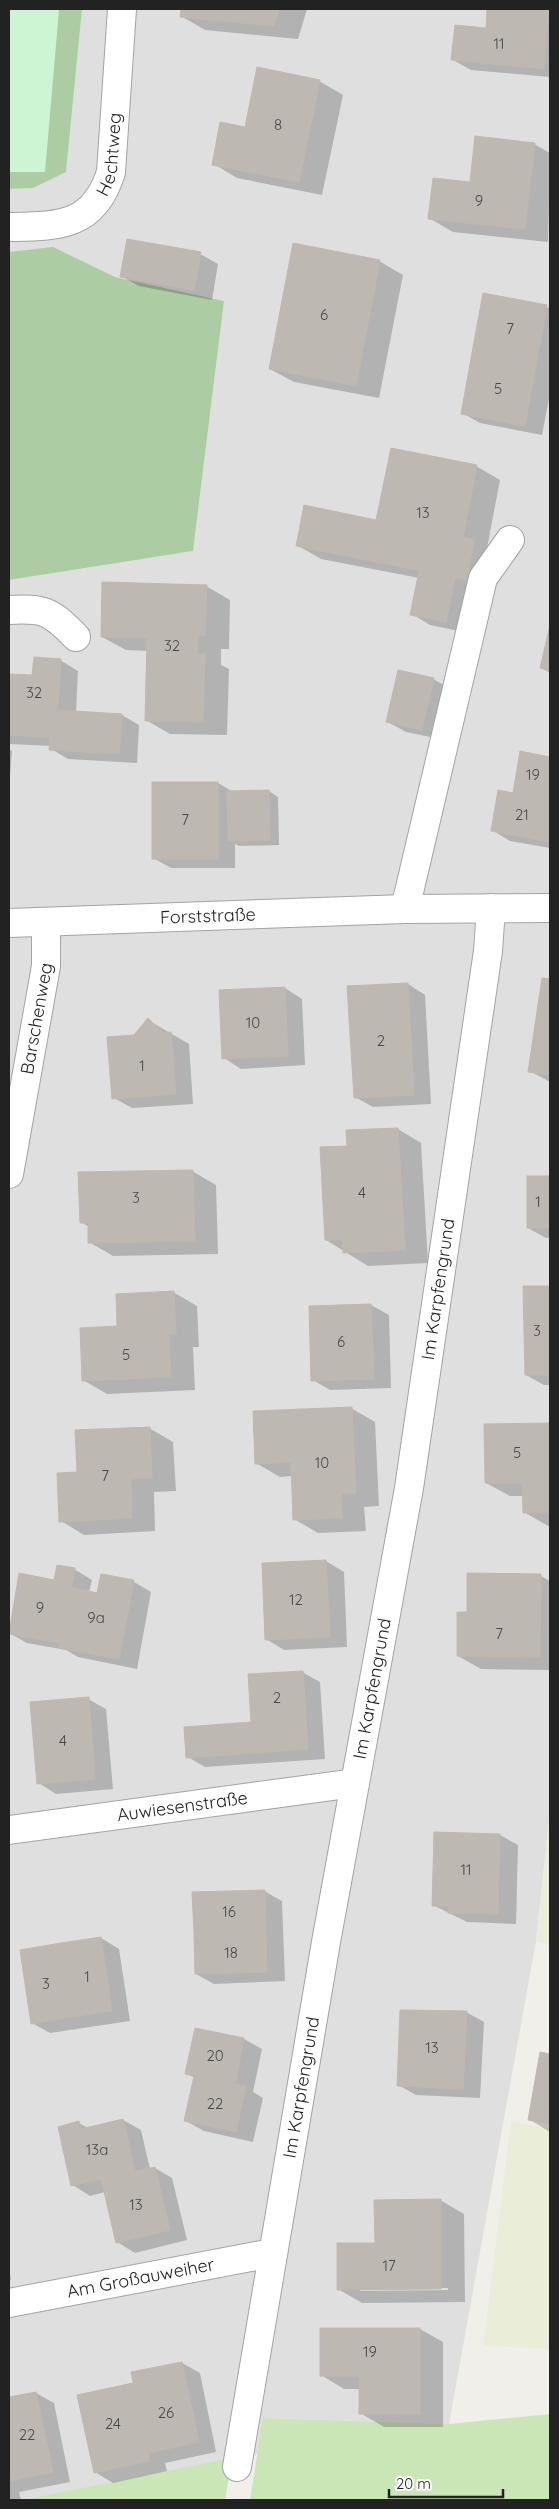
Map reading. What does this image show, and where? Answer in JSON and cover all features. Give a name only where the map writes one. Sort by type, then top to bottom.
[{"type":"street","name":"Hechtweg","points":[[9,227],[42,227],[63,224],[81,218],[96,204],[106,187],[111,172],[122,9]]},
{"type":"street","points":[[405,909],[483,578],[510,540]]},
{"type":"street","points":[[9,610],[40,609],[60,620],[76,637]]},
{"type":"street","name":"Im Karpfengrund","points":[[238,2468],[272,2253],[408,1488],[488,951],[491,908]]},
{"type":"street","name":"Forststraße","points":[[9,923],[405,909],[550,908]]},
{"type":"street","name":"Barschenweg","points":[[9,1174],[46,966],[46,922]]},
{"type":"street","name":"Auwiesenstraße","points":[[9,1830],[355,1783]]},
{"type":"street","name":"Am Großauweiher","points":[[9,2303],[272,2253]]},
{"type":"shaded area","points":[[82,9],[550,9],[550,1811],[536,1941],[449,2424],[264,2418],[258,2454],[22,2500],[9,2500],[9,580],[193,551],[224,301],[115,277],[53,248],[9,252],[9,189],[33,188],[66,171]]},
{"type":"green space","points":[[9,9],[82,9],[66,172],[33,188],[9,189]]},
{"type":"green space","points":[[9,9],[59,10],[45,172],[9,172]]},
{"type":"green space","points":[[53,247],[115,277],[224,301],[193,551],[9,580],[9,252]]},
{"type":"green space","points":[[550,1811],[550,1945],[536,1941]]},
{"type":"green space","points":[[511,2121],[550,2129],[550,2349],[483,2346]]},
{"type":"green space","points":[[550,2414],[550,2500],[250,2500],[263,2418],[449,2424]]},
{"type":"green space","points":[[232,2458],[225,2500],[22,2500]]},
{"type":"building","points":[[181,9],[279,9],[274,26],[180,17]]},
{"type":"building","points":[[487,9],[549,9],[544,69],[451,60],[455,25],[486,28]]},
{"type":"building","points":[[257,67],[320,80],[299,182],[212,165],[220,122],[245,127]]},
{"type":"building","points":[[475,136],[535,143],[525,229],[428,219],[433,178],[470,182]]},
{"type":"building","points":[[127,239],[201,252],[194,290],[120,277]]},
{"type":"building","points":[[293,243],[380,260],[356,386],[269,369]]},
{"type":"building","points":[[483,293],[547,305],[536,365],[472,353]]},
{"type":"building","points":[[472,353],[536,365],[525,426],[461,414]]},
{"type":"building","points":[[391,448],[477,465],[463,537],[474,540],[467,580],[296,546],[304,505],[376,520]]},
{"type":"building","points":[[419,571],[455,578],[446,622],[410,615]]},
{"type":"building","points":[[102,582],[207,585],[205,636],[198,636],[197,654],[205,654],[203,722],[145,721],[147,638],[101,637]]},
{"type":"building","points":[[550,625],[550,671],[540,668]]},
{"type":"building","points":[[34,657],[61,659],[56,738],[9,735],[9,674],[32,675]]},
{"type":"building","points":[[398,670],[434,678],[422,730],[386,722]]},
{"type":"building","points":[[58,710],[122,714],[119,754],[49,750],[50,738],[56,738]]},
{"type":"building","points":[[520,751],[550,757],[550,800],[513,793]]},
{"type":"building","points":[[152,782],[218,782],[218,859],[152,859]]},
{"type":"building","points":[[269,790],[270,840],[228,841],[227,791]]},
{"type":"building","points":[[498,790],[550,800],[550,842],[491,831]]},
{"type":"building","points":[[542,978],[550,979],[550,1075],[528,1072]]},
{"type":"building","points":[[408,983],[414,1095],[354,1098],[347,986]]},
{"type":"building","points":[[285,987],[288,1056],[222,1059],[219,990]]},
{"type":"building","points":[[148,1018],[163,1033],[171,1032],[176,1094],[112,1099],[107,1037],[134,1035]]},
{"type":"building","points":[[398,1128],[405,1250],[343,1253],[342,1240],[325,1240],[320,1147],[347,1146],[346,1130]]},
{"type":"building","points":[[193,1170],[195,1241],[88,1243],[88,1223],[80,1223],[78,1172]]},
{"type":"building","points":[[527,1176],[550,1176],[550,1228],[527,1228]]},
{"type":"building","points":[[523,1286],[550,1286],[550,1375],[525,1375]]},
{"type":"building","points":[[174,1291],[176,1334],[169,1334],[171,1377],[82,1381],[80,1328],[117,1326],[116,1294]]},
{"type":"building","points":[[371,1304],[374,1379],[311,1381],[309,1306]]},
{"type":"building","points":[[352,1407],[356,1493],[341,1493],[342,1518],[293,1520],[291,1462],[255,1464],[253,1411]]},
{"type":"building","points":[[550,1423],[550,1512],[523,1513],[522,1483],[485,1483],[484,1424]]},
{"type":"building","points":[[150,1427],[152,1478],[131,1479],[132,1518],[59,1522],[57,1473],[77,1472],[75,1430]]},
{"type":"building","points":[[326,1560],[330,1637],[265,1640],[262,1563]]},
{"type":"building","points":[[57,1565],[75,1568],[60,1643],[9,1634],[19,1573],[54,1580]]},
{"type":"building","points":[[467,1573],[541,1574],[540,1657],[457,1656],[457,1612],[467,1612]]},
{"type":"building","points":[[101,1574],[134,1580],[119,1659],[59,1648],[71,1587],[97,1593]]},
{"type":"building","points":[[303,1671],[308,1749],[186,1758],[184,1727],[251,1722],[248,1674]]},
{"type":"building","points":[[89,1697],[95,1779],[37,1784],[30,1702]]},
{"type":"building","points":[[434,1832],[500,1834],[498,1914],[448,1913],[448,1906],[432,1906]]},
{"type":"building","points":[[265,1890],[266,1931],[194,1933],[192,1892]]},
{"type":"building","points":[[266,1931],[267,1972],[195,1974],[194,1933]]},
{"type":"building","points":[[101,1937],[112,2011],[72,2017],[61,1943]]},
{"type":"building","points":[[61,1943],[72,2017],[31,2024],[20,1950]]},
{"type":"building","points":[[400,2010],[467,2011],[463,2089],[397,2086]]},
{"type":"building","points":[[195,2028],[244,2038],[235,2084],[185,2074]]},
{"type":"building","points":[[540,2052],[550,2054],[550,2124],[528,2120]]},
{"type":"building","points":[[194,2076],[246,2086],[236,2132],[184,2121]]},
{"type":"building","points":[[123,2119],[135,2171],[71,2186],[58,2127],[79,2121],[81,2129]]},
{"type":"building","points":[[155,2167],[170,2230],[116,2243],[101,2179]]},
{"type":"building","points":[[441,2199],[441,2289],[337,2290],[337,2243],[375,2243],[374,2200]]},
{"type":"building","points":[[320,2328],[420,2328],[420,2414],[359,2414],[359,2376],[320,2376]]},
{"type":"building","points":[[182,2362],[199,2442],[148,2453],[131,2372]]},
{"type":"building","points":[[133,2383],[150,2461],[94,2473],[77,2395]]},
{"type":"building","points":[[36,2392],[53,2472],[9,2481],[9,2397]]}]
